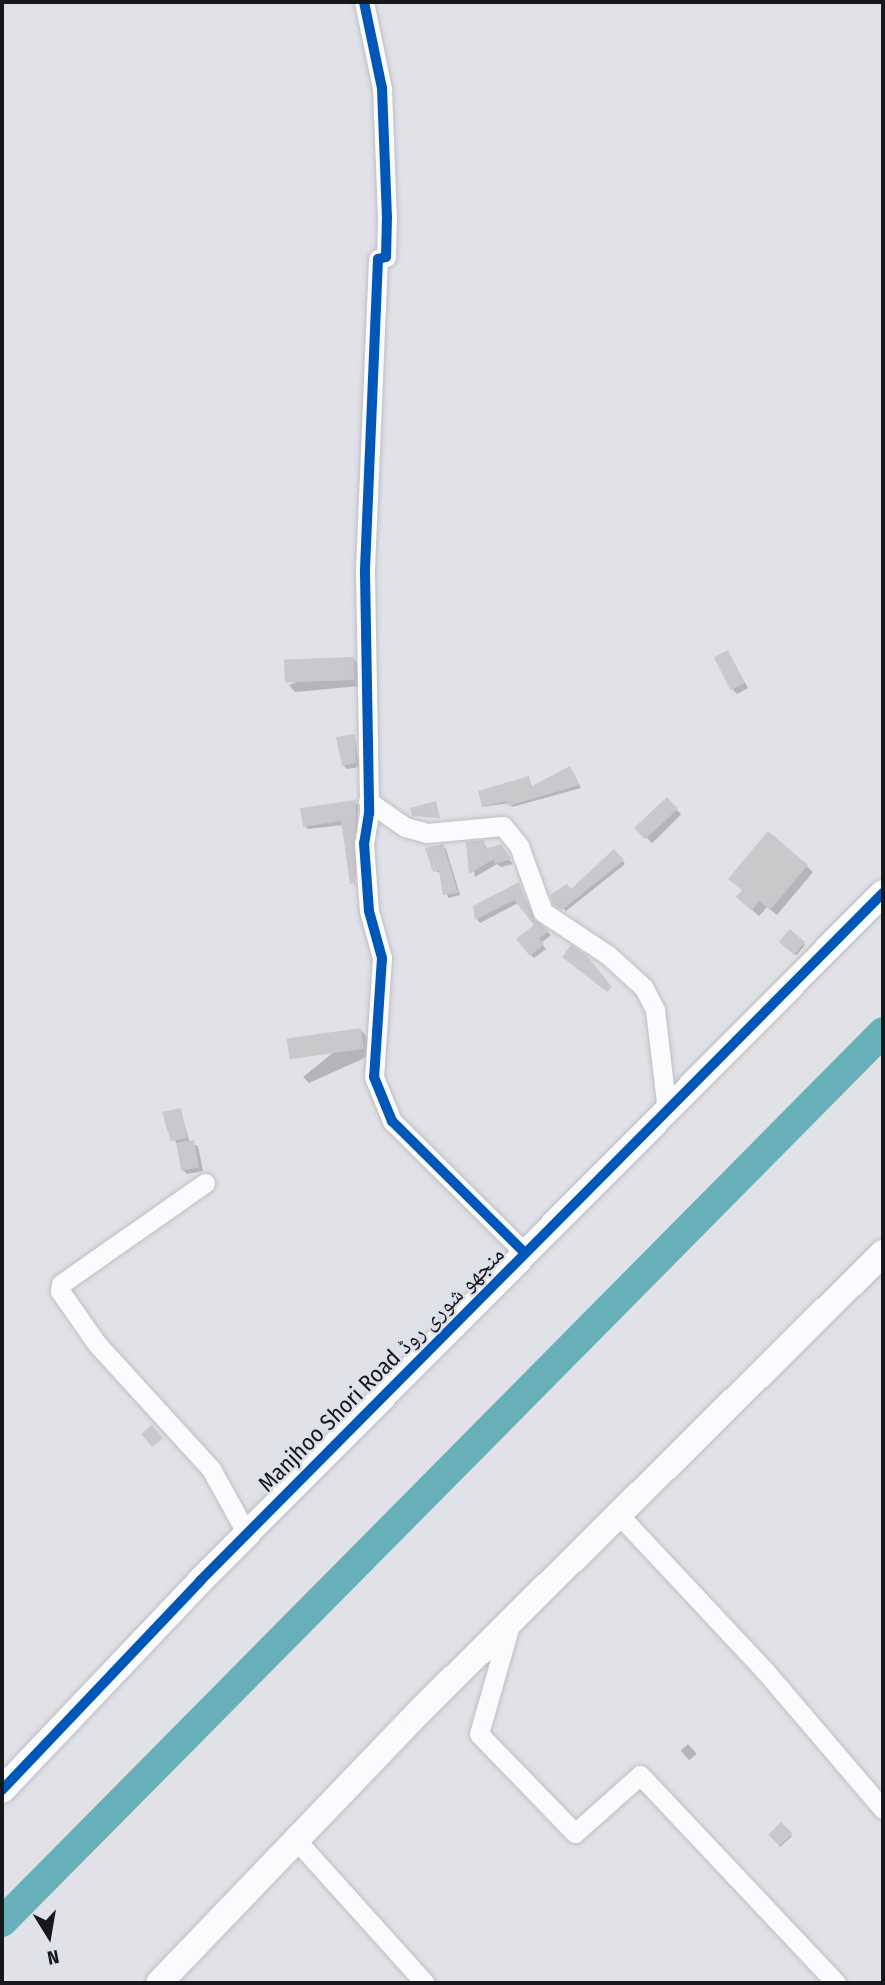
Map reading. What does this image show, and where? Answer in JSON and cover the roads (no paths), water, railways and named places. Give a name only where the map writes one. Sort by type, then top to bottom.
[{"type":"street","points":[[364,2],[382,88],[387,217],[386,257],[378,259],[365,572],[367,895],[382,958],[374,1077],[380,1100],[392,1121],[525,1253]]},
{"type":"street","points":[[368,800],[405,827],[427,833],[503,826],[519,846],[543,912],[608,956],[643,988],[655,1010],[667,1111]]},
{"type":"street","name":"Manjhoo Shori Road منجھو شوری روڈ","points":[[2,1790],[247,1534],[883,893]]},
{"type":"street","points":[[205,1183],[61,1284],[60,1291],[97,1344],[211,1469],[247,1534]]},
{"type":"street","points":[[159,1983],[510,1625],[883,1253]]},
{"type":"street","points":[[620,1516],[765,1671],[883,1809]]},
{"type":"street","points":[[510,1625],[479,1734],[575,1833],[640,1775],[836,1983]]},
{"type":"street","points":[[297,1841],[425,1983]]},
{"type":"waterway","points":[[2,1922],[883,1032]]}]
